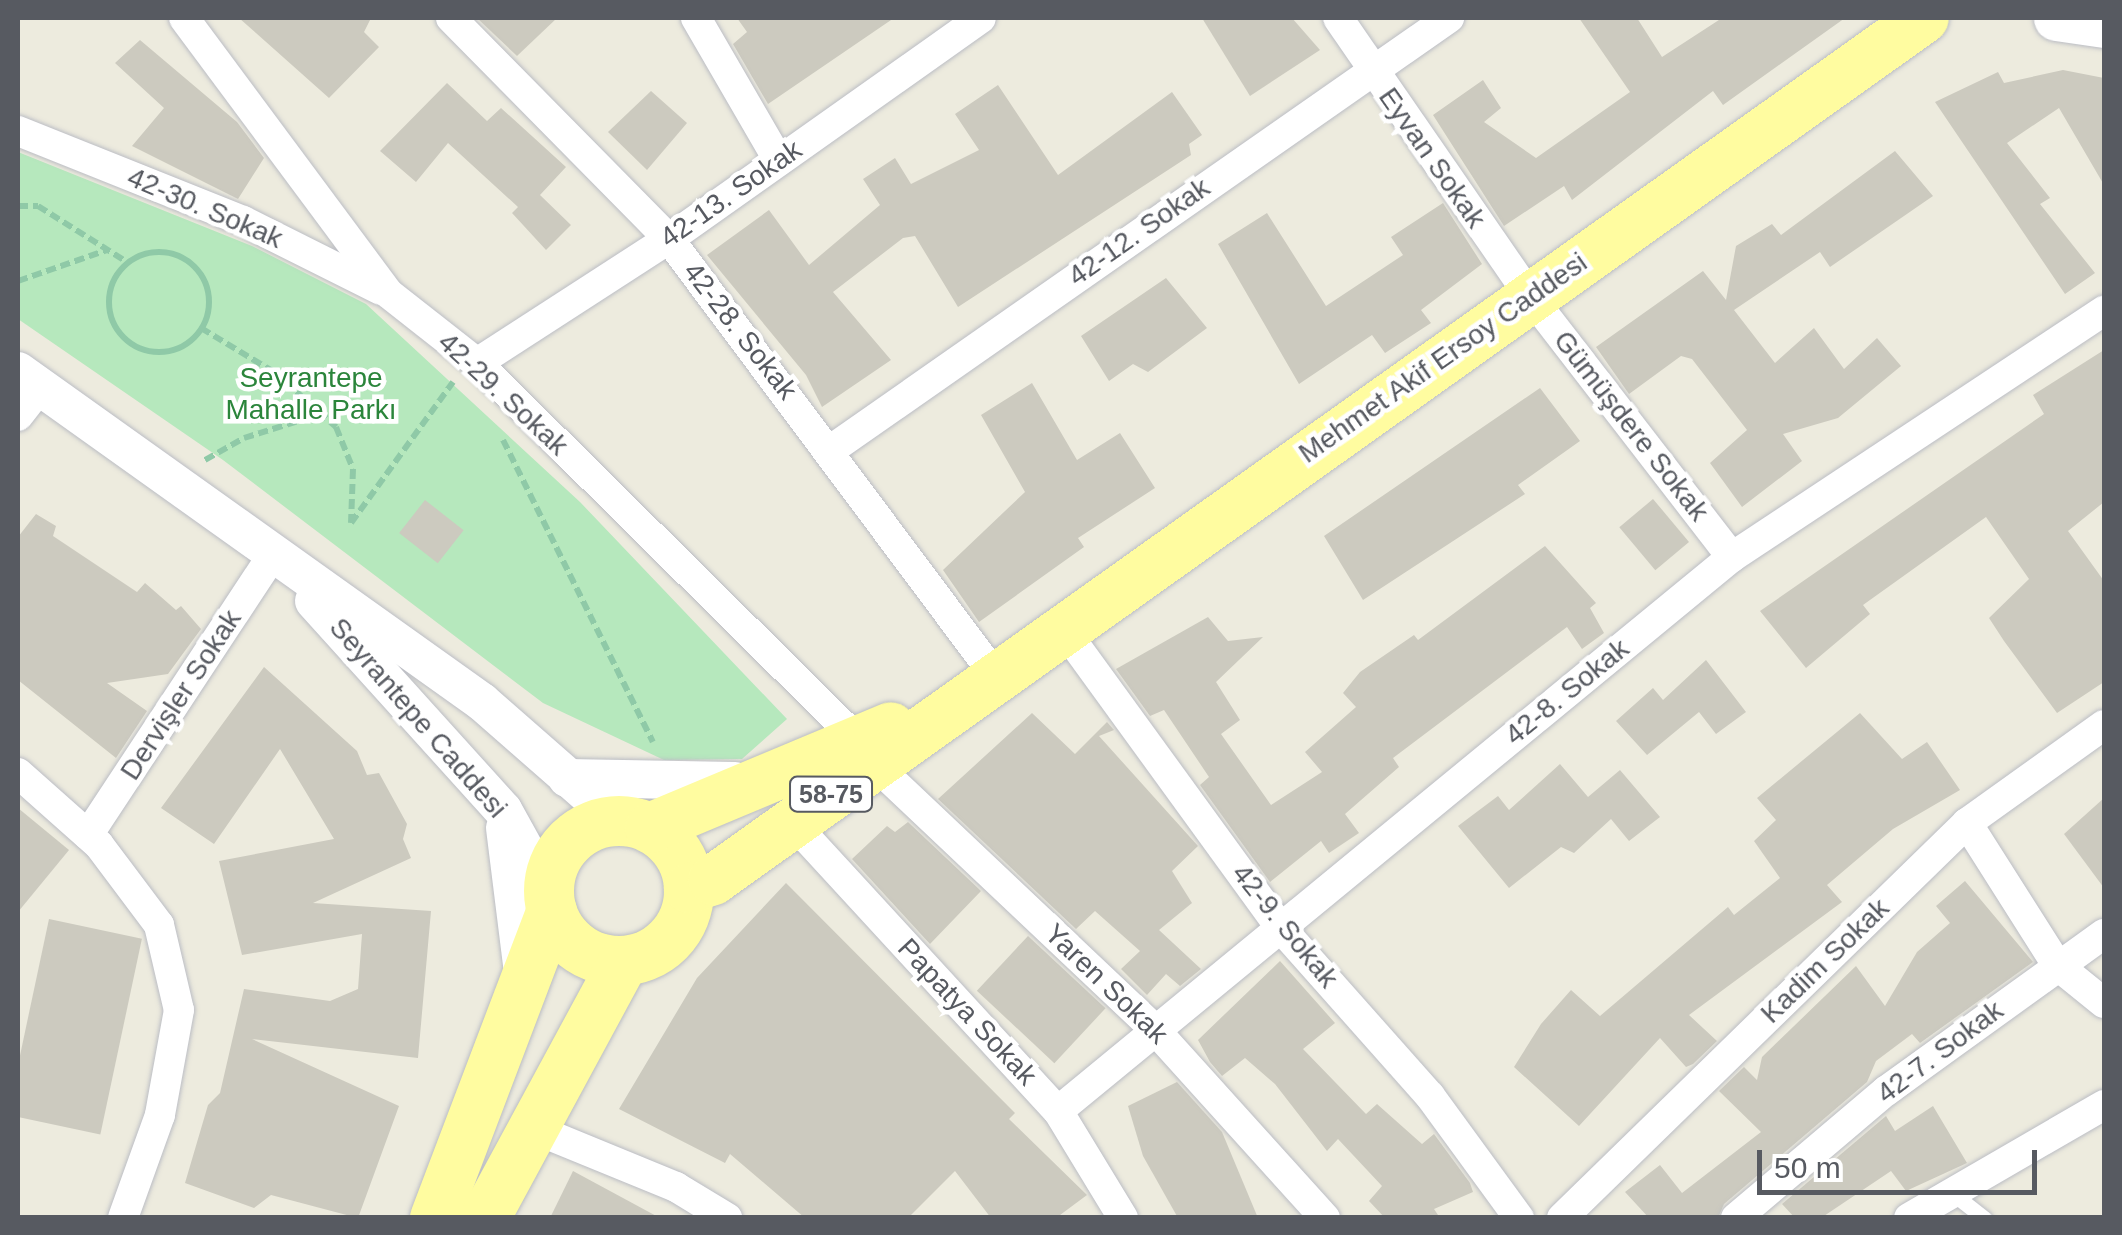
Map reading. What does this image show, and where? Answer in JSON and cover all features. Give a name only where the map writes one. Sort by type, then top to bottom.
[{"type":"main road","points":[[2056,18],[2104,25]]},
{"type":"main road","name":"Mehmet Akif Ersoy Caddesi","points":[[689,888],[713,880],[792,822],[866,752],[982,684],[1928,19]]},
{"type":"main road","name":"Mehmet Akif Ersoy Caddesi","points":[[647,811],[866,752]]},
{"type":"main road","points":[[435,1218],[568,843],[647,811],[682,859],[689,888],[674,934],[624,961],[485,1218]]},
{"type":"main road","points":[[550,902],[582,951],[624,961]]},
{"type":"street","name":"42-29. Sokak","points":[[184,18],[388,293],[477,364],[866,752]]},
{"type":"street","name":"42-28. Sokak","points":[[451,18],[668,239],[832,449],[982,684]]},
{"type":"street","points":[[696,18],[779,161]]},
{"type":"street","name":"42-13. Sokak","points":[[477,364],[668,239],[980,18]]},
{"type":"street","name":"Eyvan Sokak","points":[[1338,18],[1530,296]]},
{"type":"street","name":"42-12. Sokak","points":[[832,449],[1370,69],[1449,18]]},
{"type":"street","name":"42-30. Sokak","points":[[18,131],[243,221],[388,293]]},
{"type":"street","name":"Gümüşdere Sokak","points":[[1530,296],[1732,557]]},
{"type":"street","name":"42-8. Sokak","points":[[1058,1111],[1732,557],[2104,311]]},
{"type":"street","name":"Seyrantepe Caddesi","points":[[25,392],[170,480],[482,702],[567,778],[647,811]]},
{"type":"street","name":"Seyrantepe Caddesi","points":[[273,554],[503,810],[550,902]]},
{"type":"street","name":"Dervişler Sokak","points":[[88,835],[273,554]]},
{"type":"street","name":"42-9. Sokak","points":[[1062,627],[1280,926],[1430,1096],[1518,1218]]},
{"type":"street","name":"Kadim Sokak","points":[[1562,1218],[1967,823],[2104,725]]},
{"type":"street","name":"Yaren Sokak","points":[[866,752],[1156,1030],[1325,1218]]},
{"type":"street","points":[[18,772],[88,835],[159,925],[179,1010],[160,1115],[123,1218]]},
{"type":"street","points":[[567,778],[647,811]]},
{"type":"street","points":[[503,810],[523,972]]},
{"type":"street","name":"Papatya Sokak","points":[[792,822],[1058,1111],[1124,1218]]},
{"type":"street","points":[[1967,823],[2057,965],[2104,1003]]},
{"type":"street","name":"42-7. Sokak","points":[[1736,1218],[2057,965],[2104,934]]},
{"type":"street","points":[[1909,1218],[2104,1105]]},
{"type":"street","points":[[532,1128],[676,1187],[727,1218]]},
{"type":"lane","points":[[1952,1192],[1984,1218]]},
{"type":"path","points":[[18,206],[38,206],[127,262],[167,253],[195,268],[209,297],[202,328],[160,353],[128,342],[109,298],[127,262]]},
{"type":"path","points":[[18,281],[108,250]]},
{"type":"path","points":[[202,328],[324,414],[353,468],[352,523],[453,382],[464,394]]},
{"type":"path","points":[[170,480],[244,438],[324,414]]},
{"type":"path","points":[[498,432],[618,661],[647,811]]},
{"type":"green space","name":"Seyrantepe Mahalle Parkı","points":[[18,152],[252,246],[366,304],[580,502],[787,719],[742,759],[664,760],[543,703],[223,460],[18,319]]},
{"type":"building","points":[[239,18],[371,18],[364,32],[379,47],[329,98]]},
{"type":"building","points":[[477,18],[557,18],[517,56]]},
{"type":"building","points":[[737,18],[894,18],[768,104],[733,44],[747,32]]},
{"type":"building","points":[[1202,18],[1292,18],[1320,50],[1250,96]]},
{"type":"building","points":[[1579,18],[1637,18],[1662,57],[1722,18],[1845,18],[1723,105],[1713,91],[1572,200],[1564,186],[1504,226],[1433,115],[1483,80],[1501,108],[1484,122],[1536,158],[1630,92]]},
{"type":"building","points":[[140,40],[237,122],[264,158],[238,199],[132,146],[164,108],[115,63]]},
{"type":"building","points":[[2063,70],[2104,78],[2104,185],[2059,108],[2007,143],[2050,198],[2040,204],[2095,273],[2065,294],[1935,102],[1998,72],[2004,83]]},
{"type":"building","points":[[447,83],[487,121],[501,108],[566,167],[540,195],[571,225],[546,250],[512,213],[518,207],[448,143],[416,182],[380,151]]},
{"type":"building","points":[[998,85],[1058,175],[1172,92],[1202,135],[1189,144],[1191,155],[958,307],[915,236],[903,238],[833,292],[891,360],[822,407],[806,375],[707,255],[769,210],[809,265],[880,205],[863,179],[895,158],[911,184],[979,150],[955,114]]},
{"type":"building","points":[[651,91],[687,123],[647,170],[608,132]]},
{"type":"building","points":[[1895,151],[1933,196],[1830,267],[1820,252],[1734,310],[1775,363],[1814,328],[1844,369],[1877,338],[1901,366],[1838,418],[1783,434],[1802,461],[1742,507],[1710,463],[1747,430],[1692,359],[1681,356],[1629,394],[1596,347],[1703,271],[1726,300],[1736,246],[1772,224],[1781,235]]},
{"type":"building","points":[[1443,203],[1482,264],[1421,310],[1431,323],[1385,353],[1372,335],[1299,384],[1218,244],[1267,213],[1326,306],[1403,255],[1391,237]]},
{"type":"building","points":[[1166,278],[1207,328],[1148,372],[1133,364],[1109,381],[1081,336]]},
{"type":"building","points":[[2104,350],[2104,502],[2068,531],[2104,581],[2104,682],[2057,713],[2004,641],[1989,618],[2029,579],[1986,517],[1863,605],[1870,614],[1806,668],[1760,611],[2044,414],[2033,395]]},
{"type":"building","points":[[1032,383],[1077,460],[1120,433],[1155,488],[1078,538],[1084,547],[979,622],[943,570],[1025,492],[981,415]]},
{"type":"building","points":[[1540,388],[1580,441],[1518,485],[1525,494],[1363,600],[1324,536]]},
{"type":"building","points":[[1653,499],[1689,542],[1655,570],[1619,527]]},
{"type":"building","points":[[425,500],[464,530],[438,563],[399,533]]},
{"type":"building","points":[[36,514],[56,526],[53,536],[137,592],[145,583],[176,610],[181,606],[201,629],[168,674],[107,683],[147,711],[116,758],[18,680],[18,537]]},
{"type":"building","points":[[1545,546],[1596,603],[1590,608],[1604,633],[1582,649],[1567,627],[1393,758],[1399,767],[1345,814],[1359,833],[1329,853],[1321,841],[1270,882],[1200,785],[1209,777],[1164,710],[1150,716],[1116,669],[1208,617],[1228,641],[1263,637],[1216,682],[1240,720],[1221,734],[1271,805],[1322,772],[1305,752],[1356,707],[1343,693],[1360,672],[1414,635],[1418,640]]},
{"type":"building","points":[[1706,660],[1746,712],[1716,734],[1699,712],[1647,755],[1616,721],[1653,688],[1663,700]]},
{"type":"building","points":[[264,667],[357,751],[367,775],[379,773],[407,824],[403,839],[411,858],[313,903],[431,911],[418,1058],[252,1039],[399,1106],[358,1218],[271,1195],[254,1208],[185,1183],[208,1105],[220,1093],[244,989],[330,1001],[358,989],[362,934],[242,955],[219,861],[334,839],[280,749],[214,844],[161,808]]},
{"type":"building","points":[[1032,713],[1075,754],[1107,722],[1114,730],[1099,736],[1198,846],[1172,871],[1192,903],[1159,930],[1201,969],[1180,986],[1166,974],[1147,995],[1121,969],[1140,951],[1095,911],[1076,929],[938,799]]},
{"type":"building","points":[[1860,713],[1902,759],[1927,742],[1960,790],[1893,829],[1827,885],[1842,902],[1689,1015],[1717,1041],[1693,1064],[1686,1067],[1660,1038],[1579,1126],[1514,1067],[1541,1024],[1571,990],[1600,1016],[1728,907],[1734,915],[1780,878],[1754,841],[1776,820],[1757,798]]},
{"type":"building","points":[[1560,764],[1588,797],[1620,770],[1660,817],[1629,841],[1611,819],[1574,853],[1561,847],[1509,888],[1458,826],[1498,796],[1509,810]]},
{"type":"building","points":[[2104,798],[2104,888],[2064,834]]},
{"type":"building","points":[[18,808],[69,850],[18,912]]},
{"type":"building","points":[[908,822],[981,891],[930,944],[852,859],[887,826],[895,832]]},
{"type":"building","points":[[1965,881],[2033,962],[1920,1043],[1912,1034],[1876,1061],[1867,1082],[1724,1204],[1718,1218],[1649,1218],[1625,1192],[1660,1165],[1682,1193],[1761,1132],[1719,1091],[1744,1067],[1757,1080],[1762,1057],[1856,966],[1885,1006],[1917,952],[1950,923],[1936,906]]},
{"type":"building","points":[[786,883],[1015,1113],[1009,1119],[1087,1195],[1056,1218],[991,1218],[955,1171],[908,1218],[805,1218],[730,1154],[725,1163],[619,1109],[697,978]]},
{"type":"building","points":[[49,919],[142,939],[100,1134],[18,1117],[18,1065]]},
{"type":"building","points":[[1028,936],[1106,1008],[1054,1063],[977,991]]},
{"type":"building","points":[[1280,961],[1335,1023],[1303,1049],[1366,1114],[1377,1104],[1422,1144],[1434,1134],[1470,1183],[1473,1192],[1434,1209],[1440,1218],[1385,1218],[1369,1201],[1382,1186],[1338,1139],[1327,1151],[1275,1084],[1245,1058],[1222,1076],[1210,1062],[1198,1040]]},
{"type":"building","points":[[1177,1082],[1222,1132],[1258,1218],[1178,1218],[1143,1156],[1128,1106]]},
{"type":"building","points":[[1933,1106],[1967,1163],[1906,1191],[1891,1171],[1821,1218],[1795,1218],[1782,1204],[1886,1116],[1895,1131]]},
{"type":"building","points":[[573,1171],[660,1218],[550,1218]]}]
